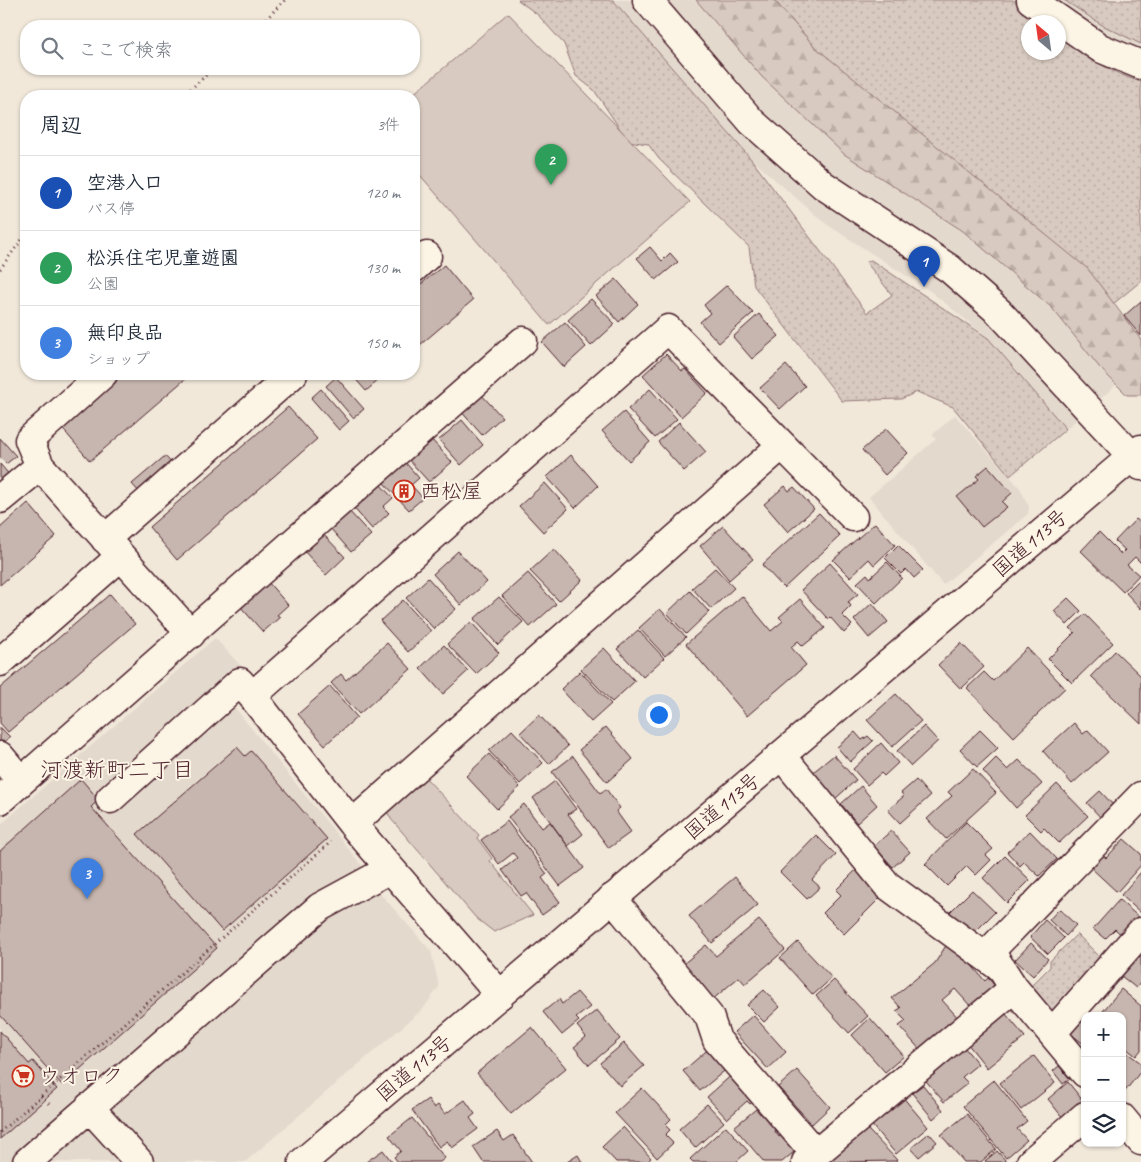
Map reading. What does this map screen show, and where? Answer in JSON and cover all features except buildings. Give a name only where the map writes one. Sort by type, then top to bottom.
[{"type":"main road","points":[[647,0],[752,122],[822,184],[958,275],[999,312],[1138,457]]},
{"type":"main road","points":[[1031,0],[1100,48],[1141,65]]},
{"type":"main road","points":[[252,696],[668,329],[853,517]]},
{"type":"main road","points":[[0,800],[523,341]]},
{"type":"main road","points":[[96,380],[29,440],[40,466],[190,634]]},
{"type":"main road","points":[[0,662],[113,547],[287,380]]},
{"type":"main road","points":[[352,824],[782,445]]},
{"type":"main road","name":"国道113号","points":[[314,1159],[612,898],[1138,457]]},
{"type":"main road","points":[[0,500],[40,466]]},
{"type":"main road","points":[[110,799],[240,682],[352,824],[500,995]]},
{"type":"main road","points":[[0,756],[21,781]]},
{"type":"main road","points":[[782,756],[888,885],[1009,979]]},
{"type":"main road","points":[[1081,1068],[1009,979],[990,951],[1137,809]]},
{"type":"main road","points":[[27,1162],[320,907],[390,869]]},
{"type":"main road","points":[[612,898],[709,1016],[717,1040],[810,1158],[1009,979]]},
{"type":"main road","points":[[1052,1033],[1141,932]]},
{"type":"main road","points":[[89,1107],[139,1162]]},
{"type":"main road","points":[[1031,1162],[1081,1119]]},
{"type":"main road","points":[[1126,1123],[1141,1141]]},
{"type":"path","points":[[265,20],[285,0]]},
{"type":"path","points":[[190,90],[206,75]]},
{"type":"path","points":[[0,269],[20,242]]},
{"type":"path","points":[[0,1132],[333,841],[338,847]]},
{"type":"shaded area","points":[[613,0],[1141,0],[1141,281],[1113,305],[1141,363],[1066,429],[988,338],[930,291],[826,224],[751,159]]},
{"type":"shaded area","points":[[955,415],[1020,488],[1029,507],[1028,514],[943,585],[869,497],[936,439],[932,435]]},
{"type":"shaded area","points":[[215,638],[251,677],[227,698],[368,873],[379,892],[431,951],[439,987],[423,1009],[245,1162],[0,1162],[0,825]]},
{"type":"green space","points":[[518,0],[613,0],[751,159],[867,313],[892,295],[866,262],[871,260],[988,338],[1066,429],[1010,476],[953,407],[917,392],[901,399],[842,401],[754,286],[749,247],[659,159],[648,144],[628,141],[594,90],[576,76],[564,44],[538,15]]},
{"type":"green space","points":[[696,0],[774,0],[815,47],[1088,269],[1141,340],[1141,395],[1127,395],[1100,368],[1052,308],[963,231],[844,154],[762,77]]},
{"type":"green space","points":[[774,0],[1013,0],[1033,15],[1021,15],[1021,60],[1066,60],[1066,41],[1098,63],[1141,82],[1141,281],[1113,304],[815,47]]},
{"type":"green space","points":[[1064,0],[1141,0],[1141,44],[1102,25]]},
{"type":"green space","points":[[508,13],[690,202],[549,325],[420,175],[420,90],[418,90]]},
{"type":"green space","points":[[424,776],[479,835],[477,838],[492,858],[490,861],[533,915],[494,932],[476,918],[391,819],[385,808]]},
{"type":"green space","points":[[1077,934],[1107,964],[1051,1026],[1024,993],[1050,967],[1050,961]]},
{"type":"place","name":"松浜住宅児童遊園","points":[[551,185]]},
{"type":"place","name":"空港入口","points":[[924,287]]},
{"type":"place","name":"西松屋","points":[[404,491]]},
{"type":"place","name":"無印良品","points":[[87,899]]},
{"type":"place","name":"ウオロク","points":[[23,1076]]},
{"type":"district","name":"河渡新町二丁目","points":[[117,769]]}]
